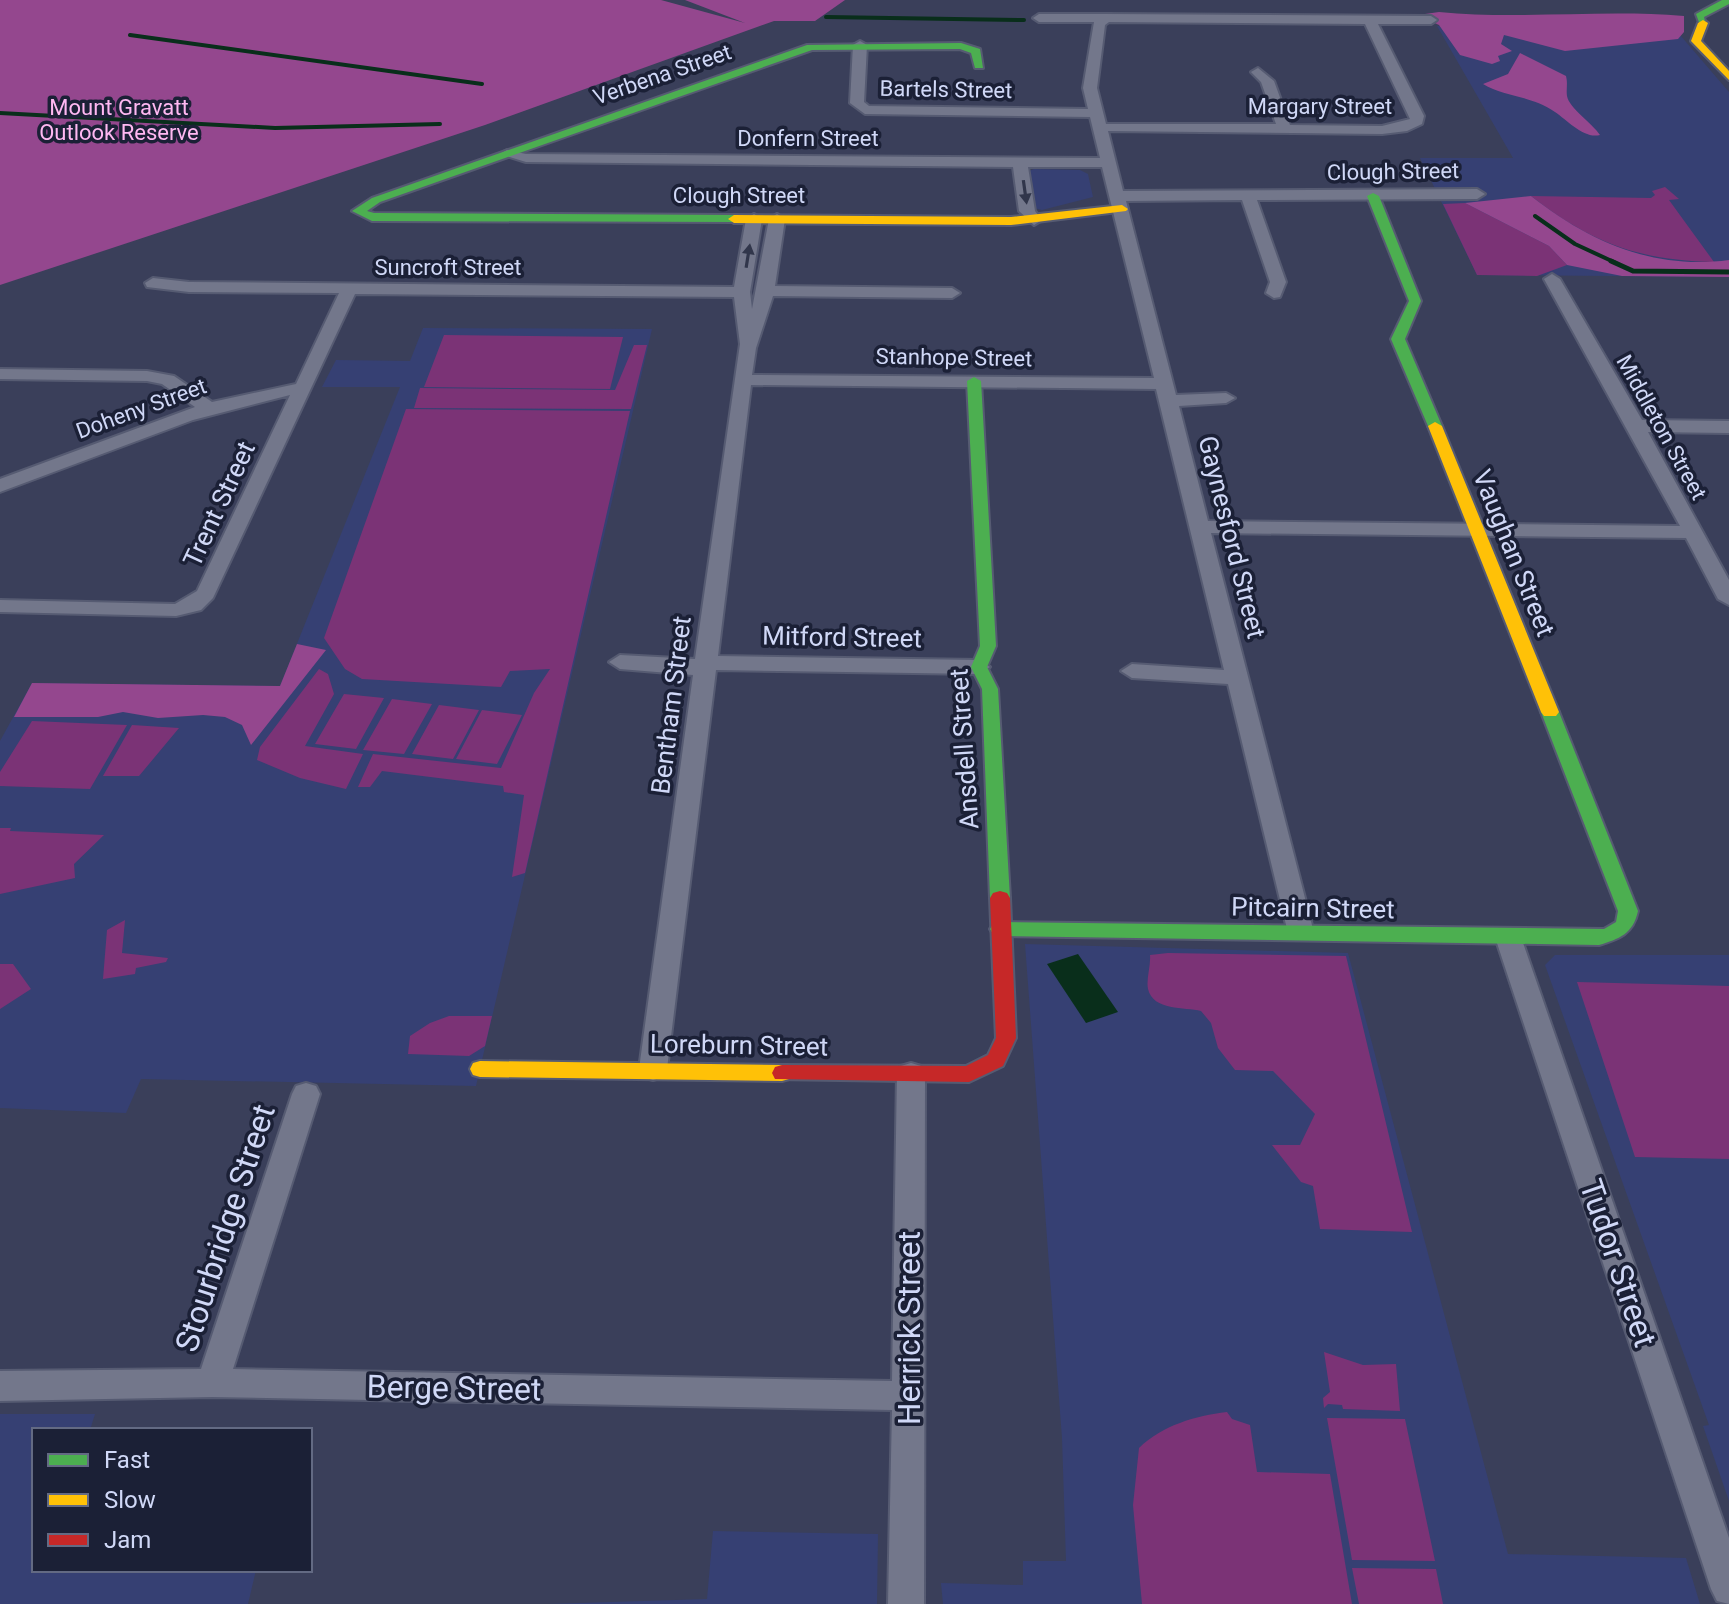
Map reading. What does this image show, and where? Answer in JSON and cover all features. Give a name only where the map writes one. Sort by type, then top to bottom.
[{"type":"street","name":"Gaynesford Street","points":[[1108,0],[1106,18],[1109,24],[1100,83],[1110,127],[1110,159]]},
{"type":"street","points":[[1727,12],[1705,18],[1696,41],[1729,77]]},
{"type":"street","points":[[1706,50],[1708,38],[1727,12]]},
{"type":"street","points":[[1039,18],[1431,20]]},
{"type":"street","name":"Gaynesford Street","points":[[1106,18],[1099,24],[1089,78],[1095,113],[1110,159],[1301,933]]},
{"type":"street","name":"Margary Street","points":[[1110,127],[1402,128],[1417,121],[1370,20]]},
{"type":"street","name":"Bartels Street","points":[[860,45],[857,103],[865,110],[1095,113]]},
{"type":"street","name":"Verbena Street","points":[[358,210],[376,200],[811,47],[964,46],[976,51],[979,66]]},
{"type":"street","points":[[1258,72],[1267,81],[1284,128]]},
{"type":"street","name":"Donfern Street","points":[[507,154],[536,158],[1020,162],[1110,159]]},
{"type":"street","points":[[1020,162],[1028,212],[1034,220]]},
{"type":"street","name":"Clough Street","points":[[358,210],[361,215],[372,217],[1034,220],[1120,203],[1248,195],[1477,194]]},
{"type":"street","points":[[1248,195],[1278,282],[1274,293]]},
{"type":"street","name":"Vaughan Street","points":[[1373,196],[1415,301],[1398,339],[1478,529],[1628,911],[1623,931]]},
{"type":"street","name":"Bentham Street","points":[[747,348],[742,292],[754,219]]},
{"type":"street","name":"Bentham Street","points":[[653,1069],[747,348],[766,291],[777,219]]},
{"type":"street","name":"Middleton Street","points":[[1552,279],[1729,599]]},
{"type":"street","name":"Suncroft Street","points":[[153,283],[349,289],[742,292]]},
{"type":"street","name":"Trent Street","points":[[0,606],[176,610],[193,605],[206,594],[349,289]]},
{"type":"street","points":[[766,291],[952,293]]},
{"type":"street","points":[[0,374],[147,376],[168,380],[209,408]]},
{"type":"street","name":"Stanhope Street","points":[[743,380],[974,381],[1226,398]]},
{"type":"street","name":"Ansdell Street","points":[[974,381],[988,646],[979,667],[990,689],[1006,1038],[995,1063]]},
{"type":"street","name":"Doheny Street","points":[[0,486],[209,408],[262,392],[302,388]]},
{"type":"street","points":[[1636,426],[1729,427]]},
{"type":"street","points":[[1201,527],[1692,532]]},
{"type":"street","name":"Mitford Street","points":[[620,662],[704,666],[979,667]]},
{"type":"street","points":[[1132,671],[1239,678]]},
{"type":"street","name":"Pitcairn Street","points":[[1000,929],[1599,938],[1623,931]]},
{"type":"street","name":"Tudor Street","points":[[1508,937],[1729,1589]]},
{"type":"street","name":"Loreburn Street","points":[[480,1069],[966,1074],[995,1063]]},
{"type":"street","name":"Herrick Street","points":[[909,1597],[911,1074]]},
{"type":"street","name":"Stourbridge Street","points":[[212,1383],[306,1094]]},
{"type":"street","name":"Berge Street","points":[[0,1386],[212,1383],[908,1396]]},
{"type":"shaded area","points":[[1437,26],[1674,28],[1729,92],[1729,277],[1477,275],[1420,158],[1513,158]]},
{"type":"shaded area","points":[[1080,170],[1088,174],[1093,197],[1042,210],[1034,208],[1029,171]]},
{"type":"shaded area","points":[[1665,187],[1679,199],[1669,200],[1714,262],[1662,257],[1616,246],[1574,226],[1531,196],[1651,198],[1655,195],[1652,191]]},
{"type":"shaded area","points":[[1465,203],[1549,246],[1567,265],[1537,276],[1477,275],[1443,204]]},
{"type":"shaded area","points":[[423,328],[652,329],[476,1086],[141,1079],[126,1113],[0,1108],[0,741],[32,683],[280,686],[400,387],[322,387],[336,360],[410,361]]},
{"type":"shaded area","points":[[444,335],[623,337],[610,389],[424,387]]},
{"type":"shaded area","points":[[634,345],[647,345],[631,409],[414,408],[420,388],[615,390]]},
{"type":"shaded area","points":[[406,409],[630,411],[525,873],[512,877],[524,795],[504,792],[503,786],[382,771],[370,787],[358,787],[373,754],[501,768],[534,693],[550,669],[510,671],[501,687],[362,679],[345,669],[324,638]]},
{"type":"shaded area","points":[[319,669],[328,674],[334,694],[305,746],[363,754],[346,789],[300,778],[257,760],[260,747]]},
{"type":"shaded area","points":[[344,694],[384,698],[356,749],[315,744]]},
{"type":"shaded area","points":[[392,699],[432,704],[404,754],[363,750]]},
{"type":"shaded area","points":[[439,705],[479,710],[453,759],[412,754]]},
{"type":"shaded area","points":[[482,710],[522,715],[497,764],[456,759]]},
{"type":"shaded area","points":[[32,721],[127,725],[90,789],[0,786],[0,772]]},
{"type":"shaded area","points":[[132,725],[179,728],[139,776],[103,776]]},
{"type":"shaded area","points":[[0,828],[104,835],[74,864],[75,878],[0,894]]},
{"type":"shaded area","points":[[125,920],[122,953],[168,958],[166,962],[136,968],[135,974],[103,979],[107,930]]},
{"type":"shaded area","points":[[1025,944],[1348,953],[1508,1554],[1686,1558],[1700,1604],[943,1604],[941,1583],[1023,1585],[1023,1561],[1066,1561],[1062,1438]]},
{"type":"shaded area","points":[[1078,954],[1118,1012],[1086,1023],[1047,964]]},
{"type":"shaded area","points":[[1150,955],[1346,956],[1412,1232],[1320,1229],[1313,1186],[1301,1182],[1272,1145],[1300,1145],[1315,1114],[1273,1071],[1235,1070],[1218,1048],[1211,1023],[1201,1011],[1163,1005],[1151,996],[1148,989]]},
{"type":"shaded area","points":[[1555,955],[1729,955],[1729,1501],[1703,1426],[1709,1425],[1545,965]]},
{"type":"shaded area","points":[[0,964],[13,964],[31,989],[0,1009]]},
{"type":"shaded area","points":[[1577,982],[1729,986],[1729,1159],[1635,1157]]},
{"type":"shaded area","points":[[449,1016],[492,1016],[485,1046],[469,1056],[408,1054],[410,1036],[430,1023]]},
{"type":"shaded area","points":[[1324,1352],[1363,1365],[1396,1364],[1400,1411],[1343,1409],[1342,1405],[1328,1404],[1324,1408],[1323,1398],[1330,1392]]},
{"type":"shaded area","points":[[1227,1412],[1232,1419],[1250,1425],[1257,1472],[1330,1474],[1352,1604],[1142,1604],[1133,1505],[1139,1448],[1158,1433],[1180,1423]]},
{"type":"shaded area","points":[[0,1414],[95,1414],[91,1428],[32,1428],[32,1572],[256,1572],[248,1604],[0,1604]]},
{"type":"shaded area","points":[[1327,1418],[1405,1419],[1435,1561],[1352,1560]]},
{"type":"shaded area","points":[[713,1531],[878,1534],[877,1604],[548,1604],[707,1599]]},
{"type":"shaded area","points":[[1352,1568],[1436,1569],[1443,1604],[1359,1604]]},
{"type":"green space","name":"Mount Gravatt Outlook Reserve","points":[[0,0],[661,0],[745,23],[685,0],[845,0],[815,21],[774,21],[485,125],[0,285]]},
{"type":"green space","points":[[1439,12],[1684,16],[1684,32],[1678,39],[1565,51],[1504,35],[1501,44],[1512,51],[1498,56],[1500,61],[1492,64],[1460,55],[1439,25],[1418,15]]},
{"type":"green space","points":[[1520,53],[1566,76],[1569,101],[1600,135],[1582,132],[1546,106],[1483,84],[1508,74]]},
{"type":"green space","points":[[1531,196],[1576,227],[1624,249],[1674,261],[1729,260],[1729,277],[1622,276],[1567,265],[1549,246],[1465,203]]},
{"type":"green space","points":[[297,644],[326,650],[251,745],[242,725],[225,717],[158,718],[123,712],[98,717],[14,717],[32,683],[280,686]]},
{"type":"waterway","points":[[826,17],[1024,20]]},
{"type":"waterway","points":[[130,35],[482,84]]},
{"type":"waterway","points":[[0,113],[275,128],[440,124]]},
{"type":"waterway","points":[[1535,216],[1575,244],[1616,263]]},
{"type":"waterway","points":[[1611,261],[1633,271],[1729,272]]},
{"type":"traffic: fast","points":[[1703,23],[1699,16],[1729,0]]},
{"type":"traffic: fast","points":[[734,219],[372,217],[358,211],[376,200],[811,47],[961,46],[976,51],[979,66]]},
{"type":"traffic: fast","points":[[1373,196],[1415,301],[1398,339],[1435,426]]},
{"type":"traffic: fast","points":[[974,381],[988,646],[979,667],[990,689],[1000,898]]},
{"type":"traffic: fast","points":[[1000,929],[1599,938],[1610,934],[1622,927],[1628,911],[1550,712]]},
{"type":"traffic: slow","points":[[1703,23],[1696,41],[1729,77]]},
{"type":"traffic: slow","points":[[734,219],[1011,221],[1122,209]]},
{"type":"traffic: slow","points":[[1435,426],[1550,712]]},
{"type":"traffic: slow","points":[[480,1069],[782,1073]]},
{"type":"traffic: jam","points":[[782,1073],[969,1074],[996,1060],[1006,1038],[1000,898]]}]
